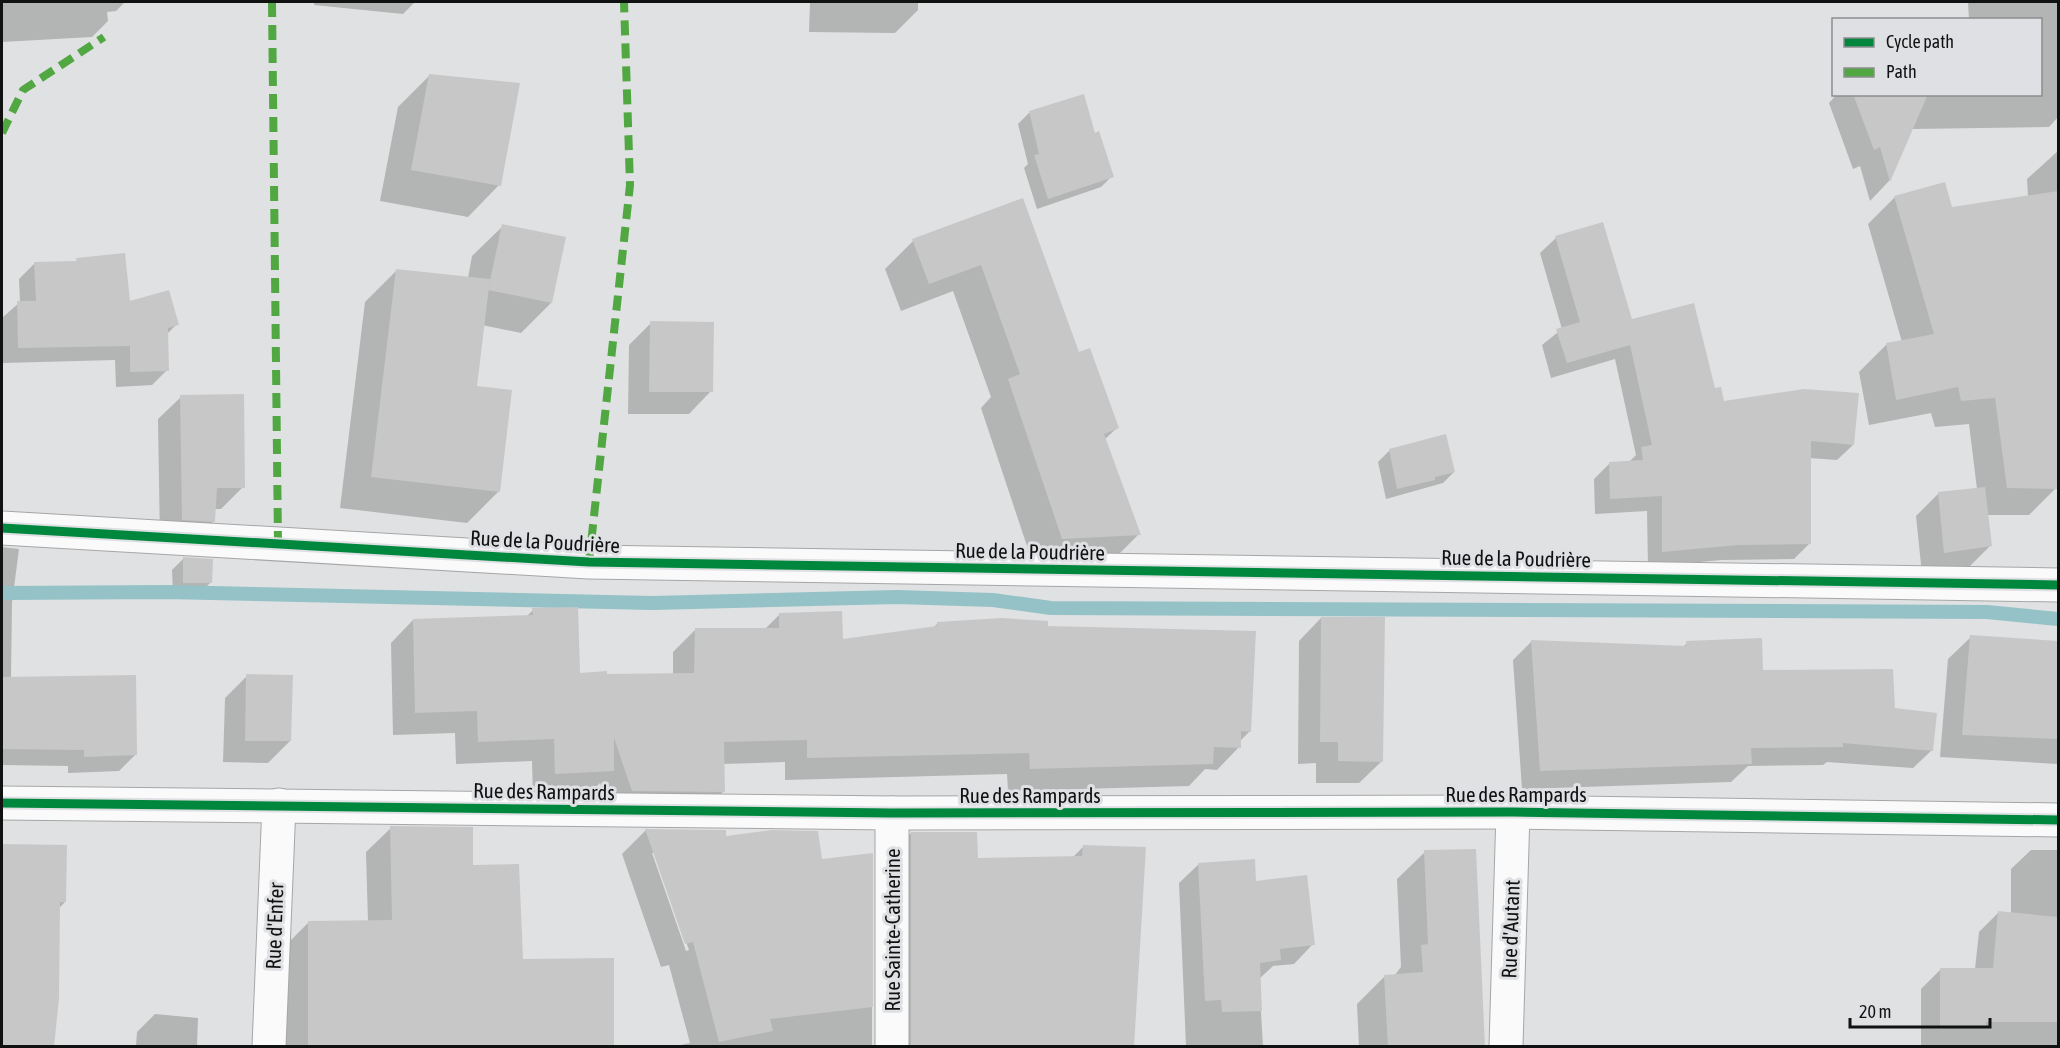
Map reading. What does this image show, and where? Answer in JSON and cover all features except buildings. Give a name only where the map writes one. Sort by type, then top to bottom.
[{"type":"street","name":"Rue de la Poudrière","points":[[2,528],[589,562],[2058,585]]},
{"type":"street","name":"Rue des Rampards","points":[[2,803],[892,813],[1513,812],[2058,820]]},
{"type":"street","name":"Rue d'Enfer","points":[[269,1047],[279,805]]},
{"type":"street","name":"Rue d'Autant","points":[[1506,1047],[1513,812]]},
{"type":"street","name":"Rue Sainte-Catherine","points":[[892,813],[892,1047]]},
{"type":"waterway","points":[[2,593],[166,592],[652,603],[897,597],[993,600],[1051,608],[1987,612],[2058,619]]},
{"type":"marked path","points":[[272,2],[278,544]]},
{"type":"marked path","points":[[589,562],[630,185],[624,2]]},
{"type":"marked path","points":[[2,133],[23,90],[104,37]]},
{"type":"cycle path","points":[[2,528],[589,562],[2058,585]]},
{"type":"cycle path","points":[[2,803],[892,813],[1513,812],[2058,820]]}]
